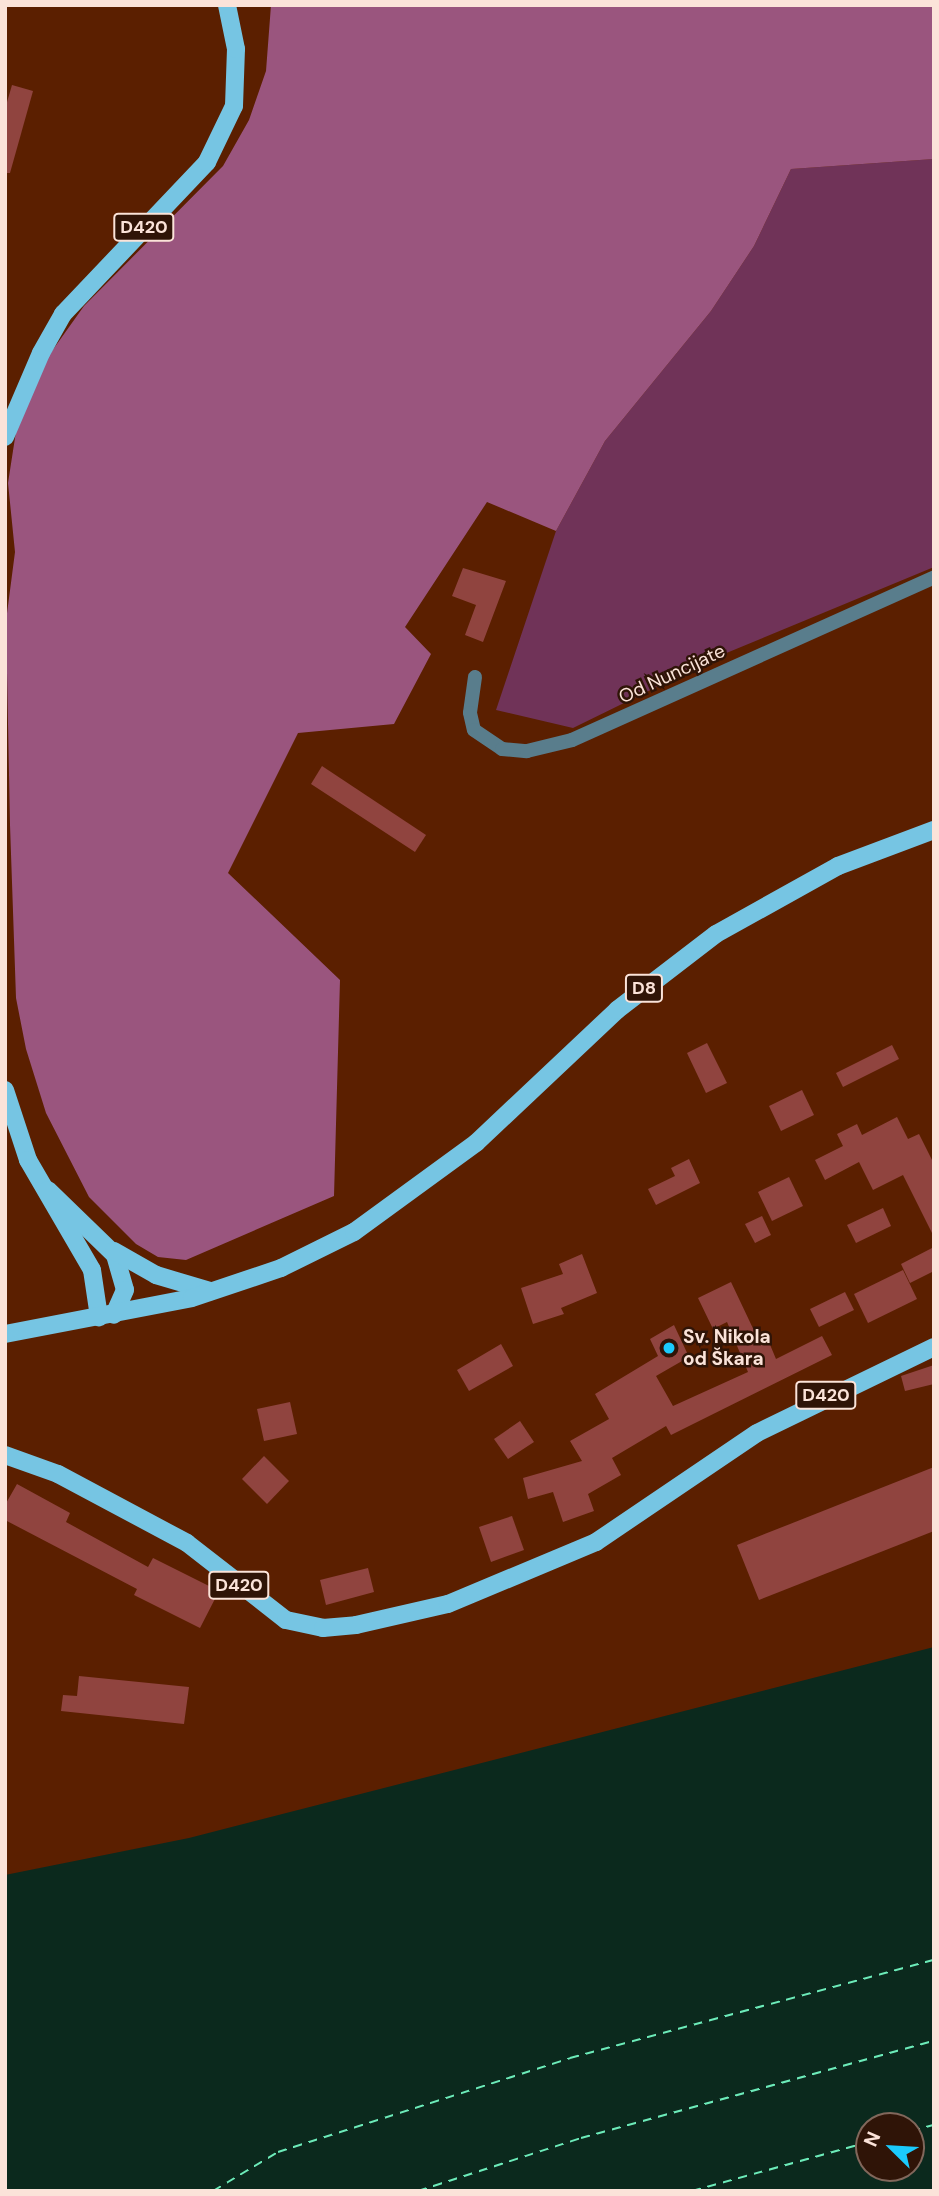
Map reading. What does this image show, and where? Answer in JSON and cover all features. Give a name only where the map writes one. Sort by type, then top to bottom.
[{"type":"main road","name":"D420","points":[[5,437],[41,353],[64,314],[95,276],[184,190],[217,144],[234,106],[237,77],[227,5]]},
{"type":"main road","name":"D8","points":[[5,1334],[107,1316],[215,1291],[320,1250],[393,1207],[476,1143],[617,1010],[716,934],[838,866],[934,830]]},
{"type":"main road","points":[[5,1090],[16,1132],[41,1185],[87,1259],[107,1316],[121,1303],[124,1278],[109,1247]]},
{"type":"main road","points":[[41,1185],[109,1247],[174,1283],[215,1291]]},
{"type":"main road","name":"D420","points":[[5,1455],[58,1474],[187,1543],[286,1620],[314,1628],[356,1625],[448,1604],[596,1542],[757,1433],[934,1347]]},
{"type":"street","name":"Od Nuncijate","points":[[475,677],[470,713],[474,730],[502,749],[527,751],[572,740],[934,577]]},
{"type":"shaded area","points":[[271,5],[934,5],[934,159],[791,169],[754,246],[711,311],[605,441],[556,531],[487,502],[405,627],[431,654],[394,724],[298,733],[228,873],[340,980],[334,1196],[186,1260],[158,1257],[136,1244],[89,1197],[46,1113],[26,1049],[16,998],[10,825],[6,621],[15,552],[8,483],[17,425],[42,365],[84,306],[223,166],[249,120],[266,71]]},
{"type":"shaded area","points":[[934,159],[934,567],[724,654],[573,728],[496,710],[556,531],[605,441],[711,311],[754,246],[791,169]]},
{"type":"shaded area","points":[[934,1647],[934,2191],[5,2191],[5,1875],[189,1838]]},
{"type":"building","points":[[12,85],[33,91],[10,173],[5,173],[5,109]]},
{"type":"building","points":[[463,568],[506,581],[483,642],[465,635],[476,605],[452,596]]},
{"type":"building","points":[[322,766],[426,835],[415,852],[311,784]]},
{"type":"building","points":[[707,1043],[727,1083],[706,1093],[687,1053]]},
{"type":"building","points":[[892,1045],[899,1059],[843,1087],[836,1073]]},
{"type":"building","points":[[802,1090],[814,1115],[781,1131],[769,1106]]},
{"type":"building","points":[[897,1117],[908,1139],[919,1134],[934,1164],[934,1237],[903,1175],[873,1190],[859,1162],[825,1180],[815,1160],[843,1146],[837,1134],[857,1124],[862,1135]]},
{"type":"building","points":[[689,1159],[700,1183],[656,1205],[648,1189],[675,1176],[671,1168]]},
{"type":"building","points":[[789,1177],[803,1206],[772,1221],[758,1192]]},
{"type":"building","points":[[883,1208],[891,1226],[856,1243],[847,1225]]},
{"type":"building","points":[[762,1216],[771,1235],[755,1243],[745,1224]]},
{"type":"building","points":[[934,1247],[934,1271],[910,1283],[901,1264]]},
{"type":"building","points":[[582,1254],[597,1293],[561,1308],[564,1314],[533,1324],[521,1288],[563,1274],[559,1264]]},
{"type":"building","points":[[903,1270],[917,1299],[868,1323],[854,1294]]},
{"type":"building","points":[[731,1282],[758,1339],[766,1335],[776,1359],[822,1336],[832,1355],[671,1435],[666,1426],[612,1458],[621,1475],[588,1494],[594,1511],[563,1522],[553,1492],[528,1499],[523,1478],[582,1461],[570,1441],[609,1419],[595,1394],[658,1356],[650,1339],[674,1325],[689,1357],[656,1376],[673,1406],[748,1372],[727,1322],[713,1329],[698,1298]]},
{"type":"building","points":[[845,1292],[854,1310],[819,1327],[810,1309]]},
{"type":"building","points":[[501,1344],[513,1366],[469,1391],[457,1370]]},
{"type":"building","points":[[934,1365],[934,1384],[905,1391],[901,1376]]},
{"type":"building","points":[[290,1402],[297,1434],[264,1441],[257,1409]]},
{"type":"building","points":[[520,1421],[534,1442],[508,1459],[494,1439]]},
{"type":"building","points":[[264,1456],[289,1481],[267,1504],[242,1479]]},
{"type":"building","points":[[934,1467],[934,1531],[759,1600],[737,1545]]},
{"type":"building","points":[[17,1484],[70,1513],[66,1522],[148,1567],[153,1558],[219,1591],[200,1628],[134,1595],[137,1589],[5,1520],[5,1505]]},
{"type":"building","points":[[512,1516],[524,1550],[491,1562],[479,1527]]},
{"type":"building","points":[[368,1568],[374,1592],[326,1605],[320,1580]]},
{"type":"building","points":[[79,1676],[189,1687],[184,1724],[61,1711],[63,1695],[77,1696]]},
{"type":"ferry route","points":[[213,2191],[278,2152],[570,2058],[934,1960]]},
{"type":"ferry route","points":[[418,2191],[581,2138],[934,2041]]},
{"type":"ferry route","points":[[925,2127],[934,2125]]},
{"type":"ferry route","points":[[692,2191],[855,2146]]},
{"type":"place","name":"Sv. Nikola od Škara","points":[[669,1348]]}]
